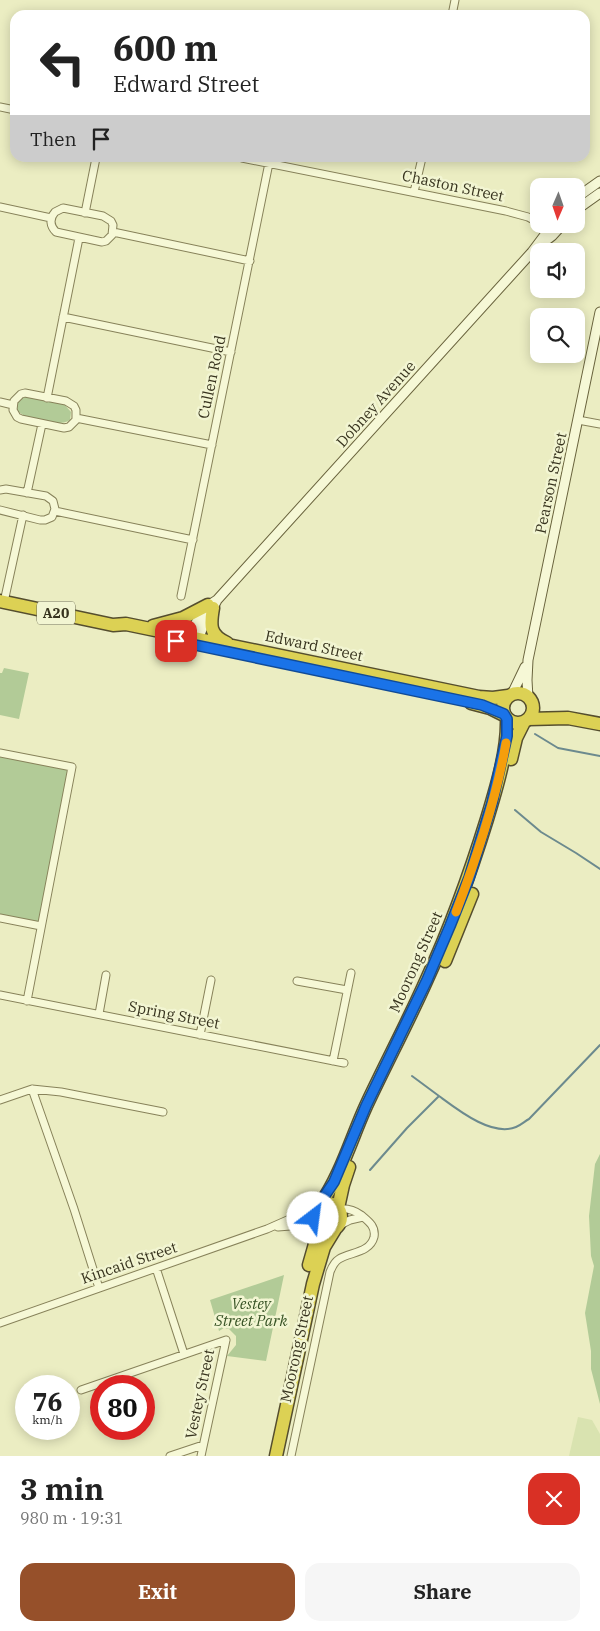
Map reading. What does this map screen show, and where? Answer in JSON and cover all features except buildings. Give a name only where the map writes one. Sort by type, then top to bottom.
[{"type":"highway","name":"Edward Street","points":[[2,602],[113,625],[126,624],[145,628],[482,705],[506,717]]},
{"type":"highway","points":[[145,628],[183,618],[213,605],[212,629],[217,637],[231,645]]},
{"type":"highway","name":"Edward Street","points":[[113,625],[124,631],[231,645],[479,697],[493,698],[510,695]]},
{"type":"highway","name":"A20","points":[[510,695],[521,693],[547,711],[568,718],[600,724]]},
{"type":"highway","points":[[506,717],[503,705],[510,695]]},
{"type":"highway","points":[[526,720],[532,711],[530,699]]},
{"type":"highway","name":"A20","points":[[506,717],[517,723],[526,720],[568,718]]},
{"type":"highway","name":"Moorong Street","points":[[319,1205],[334,1182],[366,1106],[427,980],[469,878],[492,803],[506,745],[506,717]]},
{"type":"highway","name":"Moorong Street","points":[[338,1208],[347,1174],[374,1109],[432,990],[458,931],[477,880],[500,806],[516,738],[526,720]]},
{"type":"highway","points":[[330,1203],[338,1208],[342,1218],[337,1227],[326,1231],[316,1225],[313,1214],[319,1205],[330,1203]]},
{"type":"highway","name":"Moorong Street","points":[[268,1456],[313,1251],[316,1225]]},
{"type":"highway","name":"Moorong Street","points":[[276,1456],[313,1284],[322,1253],[337,1227]]},
{"type":"street","points":[[85,212],[95,162]]},
{"type":"street","name":"Chaston Street","points":[[264,162],[530,217]]},
{"type":"street","points":[[414,192],[421,162]]},
{"type":"street","name":"Cullen Road","points":[[181,596],[269,163]]},
{"type":"street","points":[[585,192],[600,181]]},
{"type":"street","points":[[585,202],[600,193]]},
{"type":"street","points":[[0,208],[51,218]]},
{"type":"street","points":[[63,208],[85,212],[107,218],[113,225],[113,232],[110,238],[102,242],[79,238],[56,232],[51,225],[51,218],[55,212],[63,208]]},
{"type":"street","points":[[113,232],[250,260]]},
{"type":"street","name":"Dobney Avenue","points":[[194,640],[200,614],[213,605],[532,252],[543,233]]},
{"type":"street","points":[[47,398],[79,238]]},
{"type":"street","name":"Pearson Street","points":[[530,699],[527,680],[528,660],[600,312]]},
{"type":"street","points":[[63,317],[231,352]]},
{"type":"street","points":[[25,393],[70,403],[76,410],[76,418],[73,424],[64,428],[42,424],[21,419],[14,412],[12,405],[17,397],[25,393]]},
{"type":"street","points":[[0,402],[12,405]]},
{"type":"street","points":[[76,418],[212,445]]},
{"type":"street","points":[[578,420],[600,424]]},
{"type":"street","points":[[27,493],[42,424]]},
{"type":"street","points":[[0,490],[6,488],[50,498],[55,504],[55,511],[52,516],[45,520],[0,510]]},
{"type":"street","points":[[55,511],[193,540]]},
{"type":"street","points":[[2,602],[23,516]]},
{"type":"street","name":"Pearson Street","points":[[510,695],[528,660]]},
{"type":"street","points":[[0,753],[72,767],[27,1001]]},
{"type":"street","points":[[0,918],[41,926]]},
{"type":"street","points":[[333,1061],[351,973]]},
{"type":"street","points":[[99,1014],[106,975]]},
{"type":"street","points":[[200,1035],[211,980]]},
{"type":"street","points":[[297,981],[347,990]]},
{"type":"street","name":"Spring Street","points":[[0,995],[344,1063]]},
{"type":"street","points":[[0,1100],[32,1089],[60,1092],[163,1112]]},
{"type":"street","points":[[32,1089],[74,1209],[99,1288]]},
{"type":"street","name":"Kincaid Street","points":[[0,1323],[267,1229],[319,1205]]},
{"type":"street","points":[[338,1208],[351,1210],[363,1216]]},
{"type":"street","points":[[337,1227],[363,1216]]},
{"type":"street","name":"Moorong Street","points":[[291,1456],[330,1272],[339,1259],[366,1248],[374,1238],[373,1227],[363,1216]]},
{"type":"street","name":"Kincaid Street","points":[[267,1229],[316,1225]]},
{"type":"street","points":[[156,1268],[184,1354]]},
{"type":"street","name":"Vestey Street","points":[[81,1390],[226,1340],[201,1456]]},
{"type":"street","points":[[170,1456],[203,1445]]},
{"type":"green space","points":[[30,396],[63,403],[71,412],[70,420],[58,423],[41,422],[20,413],[16,409],[16,403],[21,398]]},
{"type":"green space","points":[[4,668],[29,673],[19,719],[0,715],[0,673],[2,673]]},
{"type":"green space","points":[[0,753],[72,767],[41,926],[0,918]]},
{"type":"green space","points":[[600,1154],[600,1404],[591,1369],[591,1351],[585,1313],[594,1266],[591,1256],[589,1216],[595,1164]]},
{"type":"green space","name":"Vestey Street Park","points":[[284,1275],[266,1361],[227,1356],[236,1345],[236,1336],[229,1329],[224,1328],[219,1331],[210,1300]]},
{"type":"green space","points":[[578,1417],[592,1420],[600,1434],[600,1456],[569,1456]]},
{"type":"waterway","points":[[535,734],[558,748],[600,756]]},
{"type":"waterway","points":[[515,810],[541,832],[600,869]]},
{"type":"waterway","points":[[370,1170],[407,1128],[439,1096],[465,1115],[486,1125],[507,1129],[518,1126],[529,1119],[600,1045]]},
{"type":"waterway","points":[[412,1076],[439,1096]]},
{"type":"slow traffic","points":[[456,912],[469,878],[492,803],[506,743]]},
{"type":"route","points":[[176,641],[482,705],[504,714],[507,719],[506,745],[492,803],[469,878],[427,980],[366,1106],[334,1182],[328,1194],[315,1210],[313,1218]]}]
